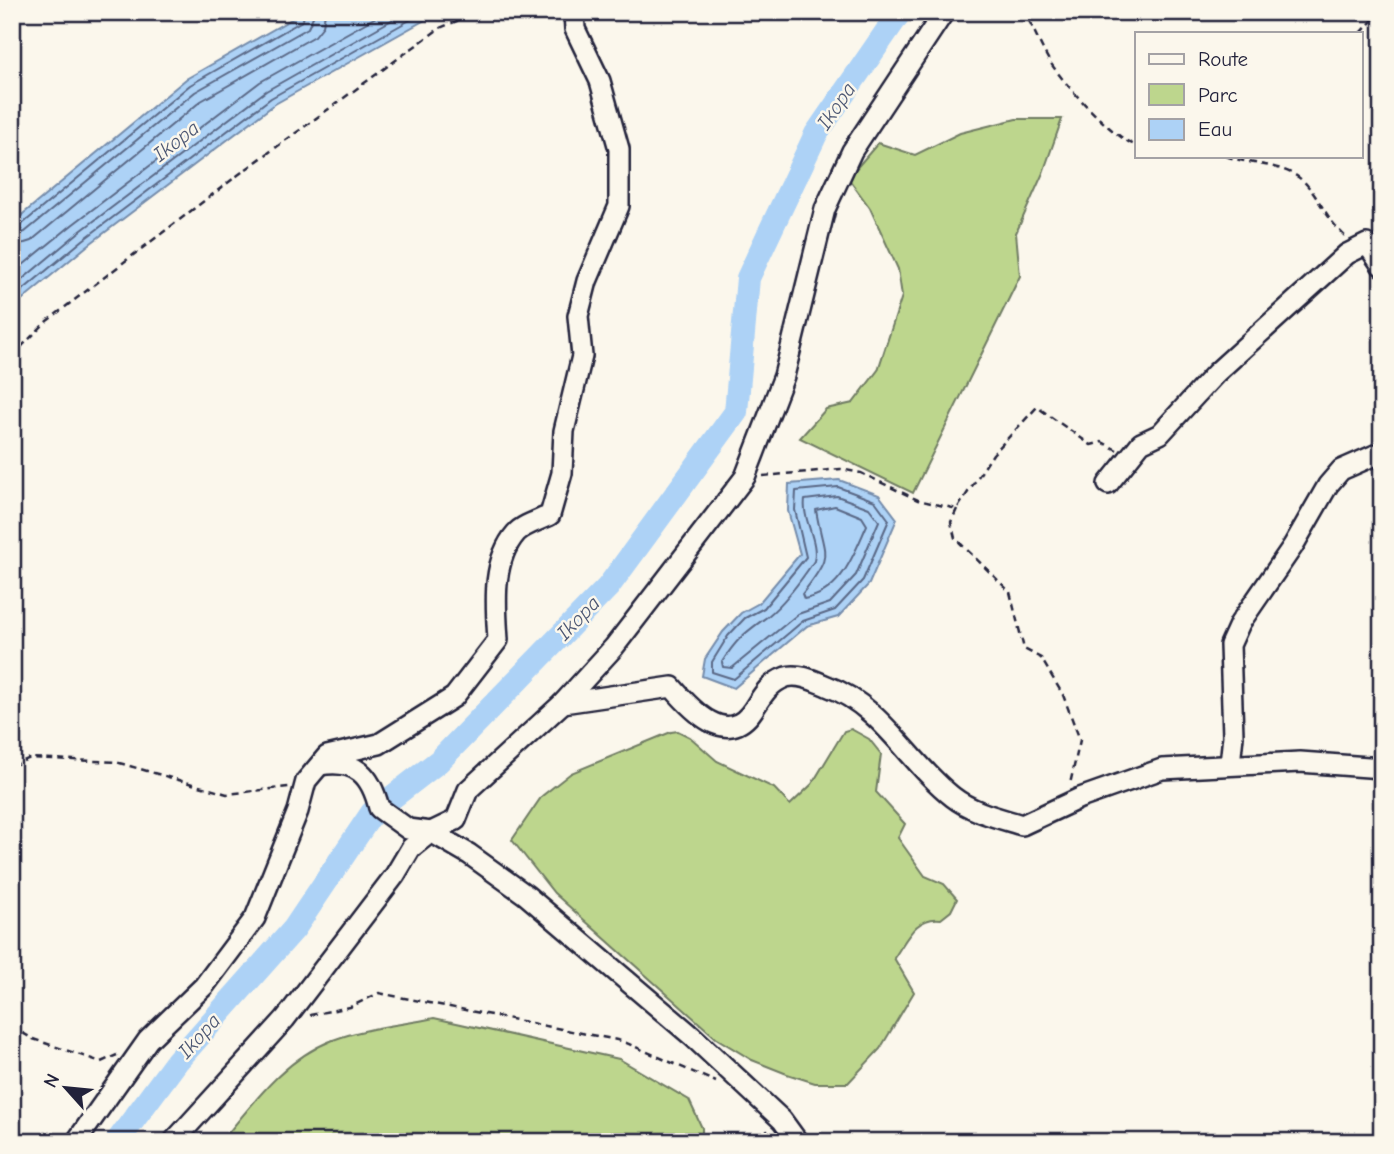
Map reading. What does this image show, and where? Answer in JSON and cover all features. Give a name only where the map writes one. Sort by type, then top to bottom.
[{"type":"street","points":[[76,1142],[148,1040],[204,986],[254,918],[298,811],[306,781],[319,765],[327,756],[379,744],[454,697],[498,640],[495,590],[500,566],[516,533],[550,515],[562,473],[564,432],[582,356],[578,316],[587,281],[619,206],[619,149],[600,81],[575,29],[574,12]]},
{"type":"street","points":[[173,1142],[285,1019],[395,875],[411,848],[431,832],[456,820],[468,790],[563,703],[614,647],[745,477],[784,376],[825,209],[852,151],[944,12]]},
{"type":"street","points":[[1108,484],[1141,443],[1160,434],[1216,373],[1356,247],[1367,244],[1382,266]]},
{"type":"street","points":[[1230,764],[1233,736],[1230,645],[1240,623],[1293,546],[1334,477],[1340,470],[1382,452]]},
{"type":"street","points":[[563,703],[672,687],[698,715],[712,724],[736,724],[752,711],[761,694],[787,677],[802,677],[849,694],[953,798],[989,816],[1022,825],[1080,798],[1162,769],[1300,762],[1382,768]]},
{"type":"street","points":[[363,747],[354,763],[374,786],[379,808],[408,829],[431,832],[469,854],[526,895],[692,1036],[782,1121],[798,1142]]},
{"type":"street","points":[[319,765],[336,762],[359,770]]},
{"type":"path","points":[[12,356],[47,321],[238,175],[440,28],[478,12]]},
{"type":"path","points":[[1022,12],[1050,62],[1091,112],[1135,145]]},
{"type":"path","points":[[1362,32],[1380,12]]},
{"type":"path","points":[[1234,158],[1290,173],[1306,184],[1326,216],[1356,247]]},
{"type":"path","points":[[1067,789],[1073,778],[1080,740],[1063,695],[1041,658],[1024,649],[1010,592],[955,538],[951,522],[993,454],[1037,407],[1091,445],[1102,442],[1129,458]]},
{"type":"path","points":[[745,477],[841,469],[861,473],[918,500],[957,509]]},
{"type":"path","points":[[12,766],[30,758],[116,762],[227,794],[279,791],[306,781]]},
{"type":"path","points":[[285,1019],[350,1007],[379,993],[622,1041],[724,1086]]},
{"type":"path","points":[[12,1027],[33,1039],[102,1062],[125,1051]]},
{"type":"path","points":[[753,1142],[782,1121]]},
{"type":"green space","points":[[1016,119],[1062,119],[1043,173],[1016,233],[1020,276],[913,493],[800,438],[826,409],[853,403],[878,370],[902,296],[898,269],[870,208],[848,178],[878,143],[915,155],[960,133]]},
{"type":"green space","points":[[851,729],[869,739],[881,754],[876,792],[905,824],[898,838],[925,876],[944,884],[957,899],[951,911],[941,919],[925,921],[913,930],[894,958],[914,992],[880,1049],[848,1083],[815,1083],[787,1074],[752,1060],[716,1038],[554,893],[512,840],[542,796],[571,773],[678,731],[690,737],[717,761],[774,788],[790,805],[812,784],[844,731]]},
{"type":"green space","points":[[434,1018],[619,1059],[689,1100],[702,1128],[702,1142],[221,1142],[284,1070],[315,1048],[357,1032]]},
{"type":"water","points":[[304,12],[439,12],[275,104],[87,246],[12,308],[12,223],[186,79]]},
{"type":"water","points":[[839,480],[879,495],[897,519],[869,584],[838,617],[807,626],[734,688],[702,676],[705,659],[723,632],[741,613],[759,603],[800,554],[788,511],[789,484]]},
{"type":"waterway","name":"Ikopa","points":[[117,1142],[177,1061],[294,929],[372,813],[439,761],[608,587],[736,412],[748,278],[816,134],[900,12]]}]
